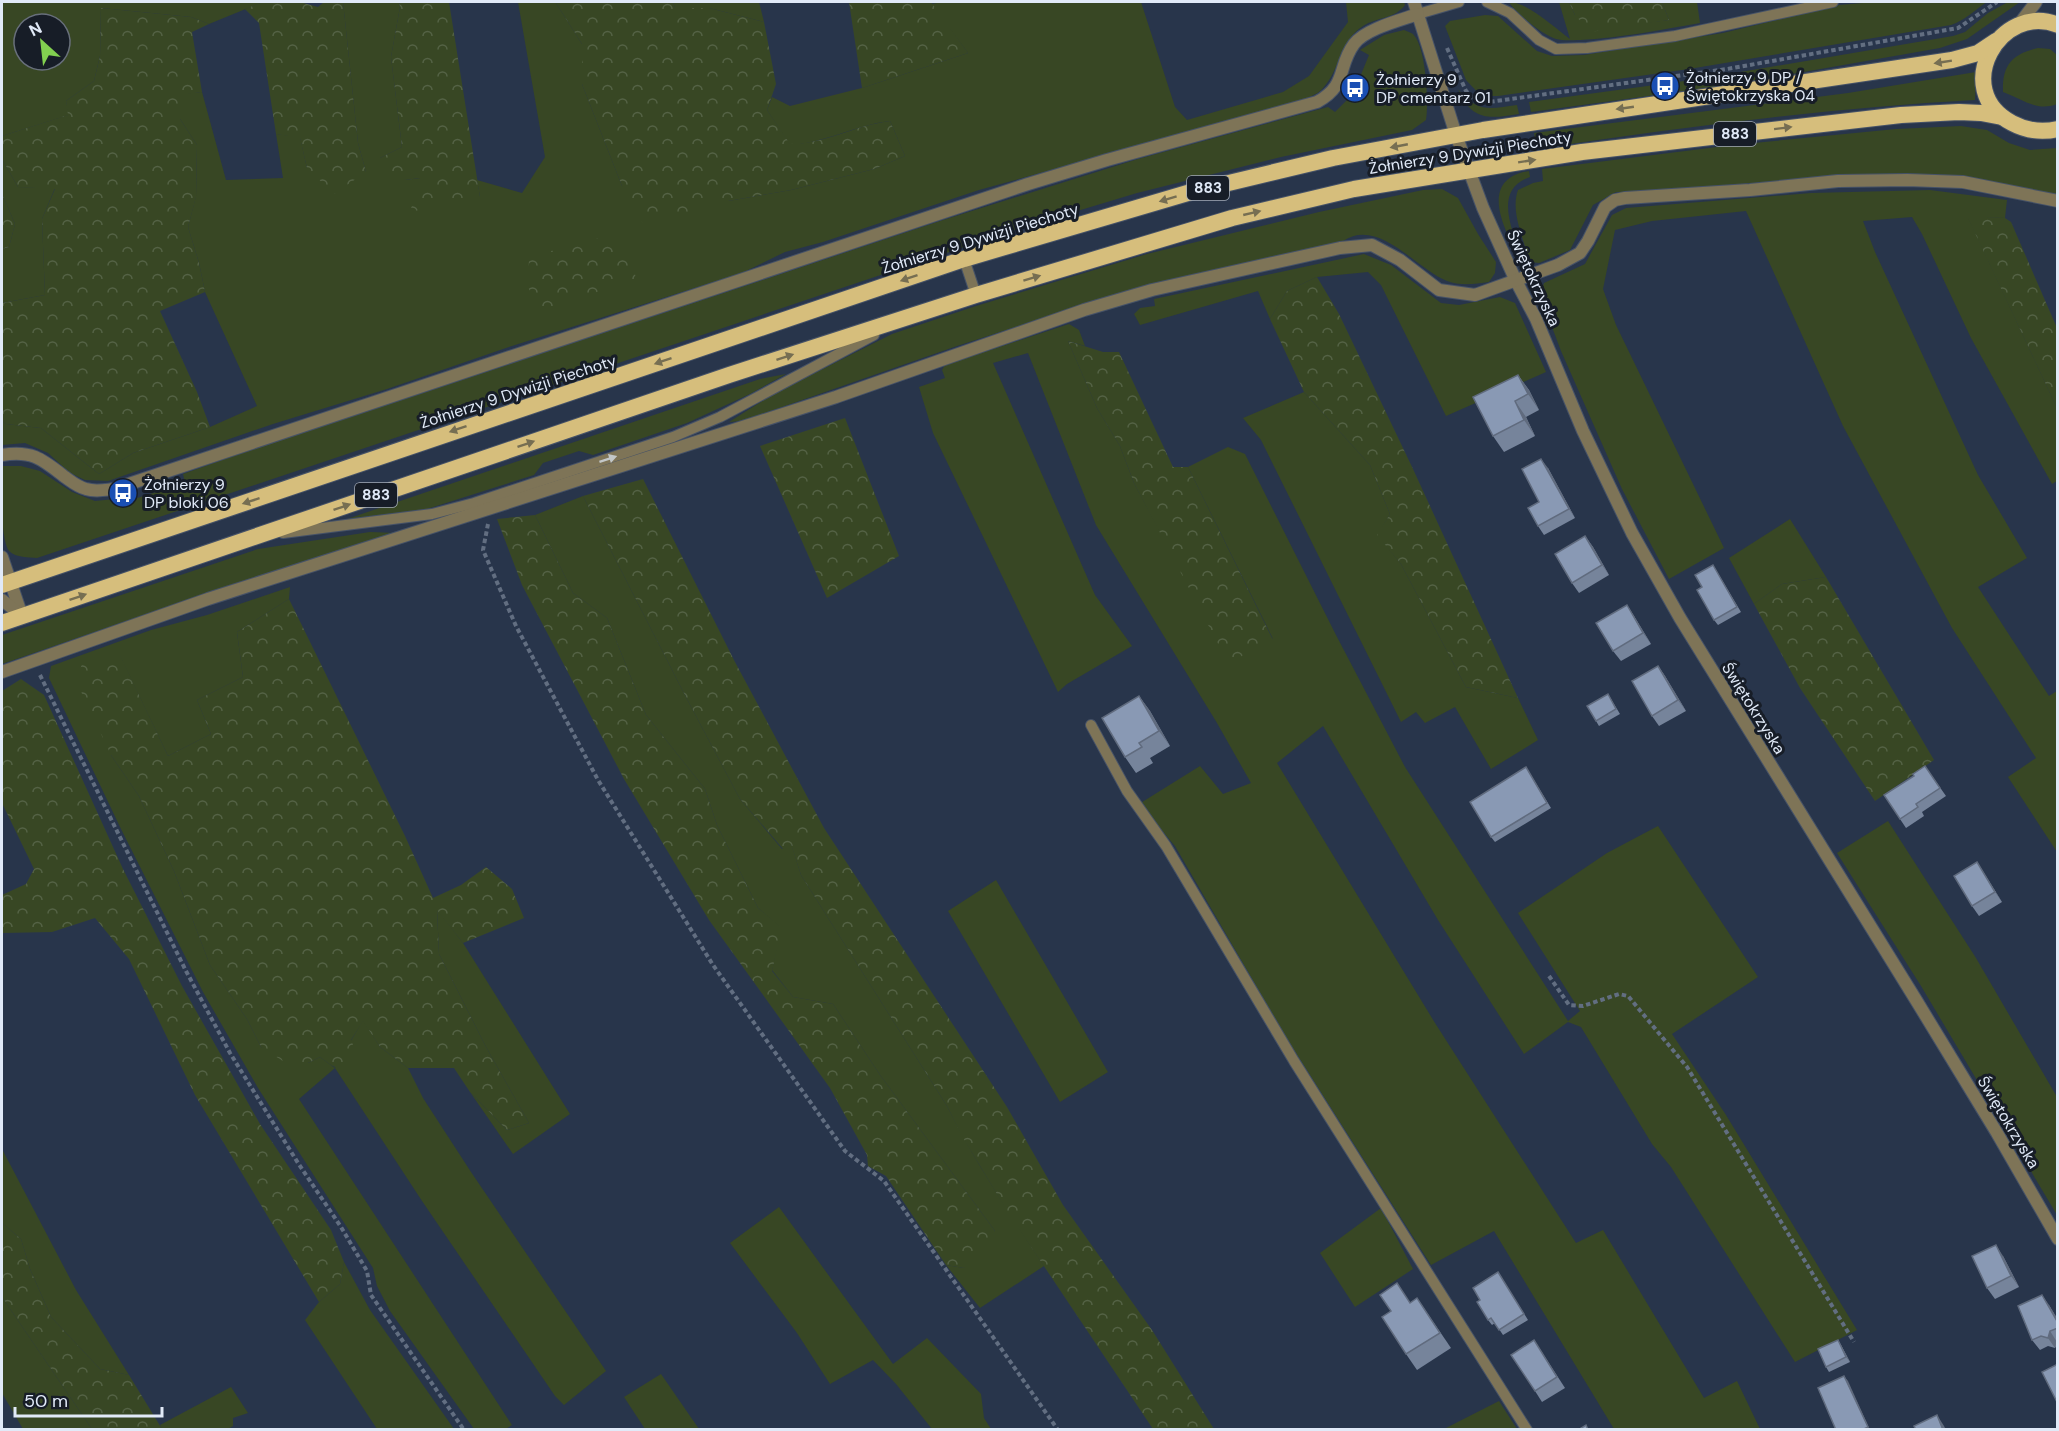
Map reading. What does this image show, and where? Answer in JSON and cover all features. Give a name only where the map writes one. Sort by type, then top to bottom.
[{"type":"highway","name":"883","points":[[2055,129],[2038,132],[2025,129],[2002,117],[1989,105],[1984,93],[1983,77],[1996,41],[2017,27],[2034,21],[2058,26]]},
{"type":"highway","name":"Żołnierzy 9 Dywizji Piechoty","points":[[4,587],[964,259],[1191,192],[1333,158],[1456,135],[1952,60],[1978,53],[1996,41]]},
{"type":"highway","name":"Żołnierzy 9 Dywizji Piechoty","points":[[2,624],[729,375],[976,295],[1232,218],[1354,189],[1582,152],[1878,118],[1959,112],[2002,117]]},
{"type":"street","points":[[2017,27],[2036,2]]},
{"type":"street","points":[[2,455],[28,453],[41,458],[76,486],[99,491],[114,489],[1028,184],[1317,102],[1336,87],[1355,42],[1416,8],[1456,135]]},
{"type":"street","name":"Świętokrzyska","points":[[1456,135],[1483,208],[1516,281],[1536,320],[1607,481],[1656,576],[1718,682],[1811,828],[1997,1133],[2058,1239]]},
{"type":"street","points":[[2,672],[208,599],[836,397],[1084,310],[1163,287],[1340,248],[1372,245],[1400,260],[1439,290],[1475,295],[1558,265],[1580,253],[1605,207],[1614,200],[1625,198],[1750,190],[1838,181],[1907,180],[1963,182],[2058,201]]},
{"type":"street","points":[[2,557],[4,587],[22,616]]},
{"type":"street","points":[[2,600],[22,616]]},
{"type":"lane","points":[[1416,8],[1459,2]]},
{"type":"lane","points":[[1487,2],[1510,14],[1539,40],[1556,49],[1587,48],[1675,36],[1833,2]]},
{"type":"lane","points":[[964,259],[976,295]]},
{"type":"lane","points":[[256,536],[432,514],[474,503],[674,437],[720,417],[833,356],[918,314]]},
{"type":"lane","points":[[1090,725],[1127,791],[1166,846],[1294,1061],[1527,1430]]},
{"type":"path","points":[[1446,44],[1466,91],[1475,100],[1489,102],[1727,69],[1950,30],[1958,28],[1997,2]]},
{"type":"path","points":[[494,508],[486,531],[483,550],[516,626],[598,780],[713,965],[845,1152],[884,1181],[1058,1430]]},
{"type":"path","points":[[33,660],[180,960],[230,1053],[367,1271],[371,1295],[464,1430]]},
{"type":"path","points":[[1549,976],[1569,1005],[1582,1006],[1619,994],[1628,996],[1687,1067],[1854,1342]]},
{"type":"green space","points":[[2,2],[263,2],[209,24],[191,17],[101,8],[100,56],[94,81],[66,101],[69,115],[2,136]]},
{"type":"green space","points":[[263,2],[300,2],[318,7],[324,2],[343,2],[358,143],[366,172],[334,194],[307,168],[300,138],[276,134],[259,23],[245,9]]},
{"type":"green space","points":[[343,2],[399,2],[391,57],[402,147],[380,158],[405,180],[420,178],[480,197],[477,180],[522,193],[545,157],[518,2],[548,2],[556,3],[582,44],[582,84],[622,186],[728,201],[791,190],[874,169],[905,156],[890,121],[816,141],[790,145],[767,110],[772,97],[790,106],[862,88],[968,53],[931,4],[942,2],[1141,2],[1175,107],[1187,120],[1283,92],[1309,76],[1348,22],[1346,2],[1404,2],[1405,5],[1396,13],[1368,23],[1355,32],[1326,85],[1319,92],[1297,102],[979,190],[823,242],[785,252],[742,273],[273,424],[108,481],[85,480],[70,473],[48,453],[25,443],[2,445],[2,421],[6,424],[41,428],[99,474],[133,453],[210,427],[257,406],[205,292],[188,227],[196,196],[197,145],[180,119],[180,94],[202,92],[226,180],[283,178],[276,134],[300,137],[307,168],[366,172],[358,143]]},
{"type":"green space","points":[[399,2],[449,2],[480,197],[410,212],[420,178],[405,180],[372,173],[380,158],[402,147],[391,57]]},
{"type":"green space","points":[[548,2],[673,2],[675,8],[709,8],[764,22],[776,84],[767,110],[790,144],[816,141],[890,121],[905,156],[874,169],[791,190],[728,201],[644,225],[622,186],[582,84],[582,44],[556,3]]},
{"type":"green space","points":[[673,2],[759,2],[764,22],[709,8],[675,8]]},
{"type":"green space","points":[[849,2],[931,2],[968,53],[862,88]]},
{"type":"green space","points":[[1509,2],[1524,6],[1570,39],[1559,2],[1569,2],[1575,15],[1644,23],[1669,20],[1662,2],[1697,2],[1700,23],[1610,37],[1562,40],[1537,29]]},
{"type":"green space","points":[[1569,2],[1662,2],[1669,20],[1590,32],[1575,15]]},
{"type":"green space","points":[[1874,2],[1987,2],[1951,25],[1689,69],[1498,96],[1481,96],[1466,80],[1445,26],[1450,21],[1485,15],[1498,16],[1537,51],[1552,56],[1584,55],[1723,33],[1839,5]]},
{"type":"green space","points":[[2008,2],[2020,2],[1967,39],[1940,48],[1729,85],[1531,112],[1529,102],[1699,79],[1953,36],[1965,32],[1988,13]]},
{"type":"green space","points":[[101,8],[191,17],[209,24],[192,32],[202,92],[180,95],[180,119],[197,145],[196,197],[188,227],[205,292],[160,311],[197,392],[210,427],[133,453],[99,474],[41,428],[6,424],[2,421],[2,303],[45,295],[42,219],[55,189],[18,187],[2,159],[2,136],[68,115],[66,101],[94,81],[100,56]]},
{"type":"green space","points":[[1404,30],[1413,34],[1421,50],[1427,88],[1426,120],[1412,130],[1281,157],[1137,193],[1021,228],[37,558],[15,555],[9,551],[6,544],[2,511],[2,466],[21,466],[40,471],[72,492],[95,501],[115,499],[118,504],[185,483],[183,474],[236,455],[940,221],[1138,159],[1328,107],[1335,112],[1353,94],[1369,55],[1360,50],[1384,35]]},
{"type":"green space","points":[[2038,48],[2050,49],[2057,55],[2057,104],[2036,106],[2003,92],[2004,75],[2010,62],[2021,54]]},
{"type":"green space","points":[[1976,72],[1975,100],[1755,119],[1537,149],[1534,133],[1848,93]]},
{"type":"green space","points":[[1458,89],[1478,106],[1491,108],[1517,105],[1519,114],[1498,117],[1482,115],[1469,107]]},
{"type":"green space","points":[[1961,126],[1987,130],[2009,143],[2030,150],[2057,148],[2057,197],[1930,175],[1871,174],[1616,192],[1593,205],[1570,250],[1539,263],[1530,262],[1521,235],[1516,207],[1518,190],[1543,181],[1542,169],[1733,145],[1896,129]]},
{"type":"green space","points":[[2,159],[18,187],[55,188],[42,219],[45,295],[2,303],[2,249],[9,247],[15,224],[2,194]]},
{"type":"green space","points":[[1529,171],[1530,177],[1518,183],[1511,192],[1508,202],[1511,226],[1523,262],[1503,223],[1499,209],[1499,196],[1503,185],[1513,176]]},
{"type":"green space","points":[[1442,189],[1458,198],[1496,262],[1495,273],[1489,282],[1452,283],[1435,275],[1384,240],[1370,235],[1357,235],[1343,241],[1186,280],[1120,293],[957,346],[742,421],[729,422],[775,393],[892,334],[976,306],[1147,254],[1319,212],[1423,190]]},
{"type":"green space","points":[[1930,190],[2007,200],[2005,218],[1968,217],[2057,408],[2057,481],[2052,484],[1971,338],[1912,217],[1863,221],[1875,252],[1978,475],[2027,558],[1978,587],[2049,696],[2057,691],[2057,852],[2008,777],[2036,758],[1952,628],[1843,426],[1746,211],[1652,221],[1615,230],[1603,289],[1616,325],[1724,548],[1669,579],[1622,489],[1561,351],[1540,295],[1544,283],[1585,264],[1612,215],[1626,208],[1811,193]]},
{"type":"green space","points":[[2,194],[15,224],[9,247],[2,249]]},
{"type":"green space","points":[[1967,216],[2005,218],[2011,222],[2057,328],[2057,408]]},
{"type":"green space","points":[[614,234],[633,264],[636,279],[536,312],[528,286],[529,257]]},
{"type":"green space","points":[[1364,254],[1391,265],[1441,303],[1459,305],[1500,297],[1515,303],[1546,372],[1446,416],[1381,285],[1368,272],[1317,277],[1287,291],[1270,319],[1258,291],[1140,325],[1134,314],[1140,308],[1155,306],[1154,299]]},
{"type":"green space","points":[[1317,277],[1339,314],[1518,698],[1466,687],[1401,564],[1377,535],[1390,514],[1370,465],[1304,392],[1270,319],[1287,291]]},
{"type":"green space","points":[[1069,324],[1079,330],[1085,346],[1068,341],[1097,408],[1120,446],[1134,483],[1176,561],[1273,639],[1188,467],[1228,447],[1245,454],[1405,767],[1568,1021],[1580,1011],[1518,913],[1607,853],[1658,826],[1758,977],[1672,1034],[1726,1115],[1857,1330],[1795,1362],[1671,1167],[1652,1144],[1581,1027],[1568,1022],[1524,1054],[1438,920],[1323,726],[1277,763],[1435,1023],[1576,1243],[1603,1230],[1704,1398],[1737,1381],[1760,1429],[1614,1429],[1494,1231],[1431,1265],[1285,1036],[1175,846],[1139,804],[1200,766],[1223,794],[1251,783],[1096,525],[1028,353],[993,363],[1095,595],[1132,646],[1067,684],[1058,692],[933,433],[919,387],[945,378],[942,370],[945,365]]},
{"type":"green space","points":[[1068,341],[1103,352],[1119,352],[1173,467],[1188,467],[1273,640],[1228,663],[1134,483],[1120,446],[1097,408]]},
{"type":"green space","points":[[786,374],[750,394],[687,423],[593,455],[579,451],[543,463],[534,475],[427,509],[347,519],[760,379]]},
{"type":"green space","points":[[1304,392],[1370,465],[1390,514],[1378,535],[1401,564],[1466,687],[1518,698],[1538,740],[1491,769],[1455,707],[1425,723],[1416,712],[1401,722],[1261,440],[1243,418]]},
{"type":"green space","points":[[845,418],[899,556],[827,598],[760,446]]},
{"type":"green space","points":[[643,479],[735,662],[824,828],[1007,1107],[1063,1205],[1152,1330],[1214,1429],[1153,1429],[1009,1214],[962,1136],[947,1106],[801,875],[791,844],[783,849],[740,799],[583,496]]},
{"type":"green space","points":[[583,496],[740,799],[782,849],[791,843],[801,875],[947,1106],[981,1168],[1044,1266],[980,1308],[946,1265],[964,1268],[995,1231],[880,1075],[833,1004],[793,997],[772,970],[781,928],[758,908],[717,825],[705,789],[646,715],[607,618],[573,593],[535,515]]},
{"type":"green space","points":[[535,515],[573,593],[607,618],[646,715],[705,789],[717,825],[758,908],[782,928],[772,971],[793,997],[833,1004],[880,1075],[995,1231],[987,1255],[964,1268],[946,1265],[886,1176],[868,1166],[867,1155],[830,1088],[709,920],[624,779],[522,585],[497,519]]},
{"type":"green space","points":[[1790,519],[1826,577],[1782,584],[1754,604],[1729,558]]},
{"type":"green space","points":[[370,532],[397,533],[222,588],[2,664],[2,635],[258,549]]},
{"type":"green space","points":[[1826,577],[1934,760],[1875,801],[1800,688],[1754,604],[1782,584]]},
{"type":"green space","points":[[290,587],[289,599],[237,632],[243,677],[197,700],[211,734],[168,756],[120,656],[111,755],[139,796],[174,871],[210,965],[247,1019],[261,1047],[308,1063],[320,1057],[335,1068],[299,1099],[512,1425],[506,1429],[474,1429],[390,1311],[377,1286],[373,1268],[258,1088],[203,992],[121,829],[49,678],[51,666],[151,630],[207,615]]},
{"type":"green space","points":[[289,599],[433,898],[461,885],[486,867],[512,889],[524,918],[463,943],[437,910],[439,954],[486,1047],[529,1123],[507,1130],[470,1092],[454,1068],[408,1068],[380,1047],[363,1021],[351,1040],[360,1061],[343,1068],[336,1067],[320,1057],[308,1063],[289,1065],[261,1047],[247,1019],[210,965],[174,871],[139,796],[111,755],[76,681],[82,664],[120,655],[168,756],[211,734],[197,700],[243,677],[237,632]]},
{"type":"green space","points":[[21,679],[44,695],[123,869],[182,986],[260,1124],[331,1230],[344,1262],[340,1284],[319,1302],[195,1095],[129,959],[95,918],[52,932],[2,933],[2,895],[26,884],[34,869],[2,803],[2,691]]},
{"type":"green space","points":[[1888,821],[1976,958],[2057,1097],[2057,1215],[1921,986],[1837,853]]},
{"type":"green space","points":[[996,880],[1108,1072],[1060,1102],[948,911]]},
{"type":"green space","points":[[437,909],[463,943],[570,1114],[513,1154],[470,1092],[507,1130],[529,1123],[486,1047],[439,954]]},
{"type":"green space","points":[[363,1020],[380,1047],[408,1068],[423,1098],[471,1172],[606,1371],[564,1405],[555,1396],[422,1201],[335,1068]]},
{"type":"green space","points":[[2,1149],[76,1290],[129,1375],[100,1369],[51,1317],[30,1269],[21,1239],[2,1223]]},
{"type":"green space","points":[[779,1207],[893,1364],[927,1338],[981,1394],[984,1418],[991,1429],[932,1429],[896,1384],[873,1360],[830,1384],[797,1333],[730,1243]]},
{"type":"green space","points":[[1381,1208],[1413,1269],[1355,1307],[1320,1253]]},
{"type":"green space","points":[[2,1223],[21,1239],[30,1269],[51,1317],[100,1369],[129,1375],[162,1429],[92,1429],[2,1297]]},
{"type":"green space","points":[[344,1262],[370,1310],[454,1429],[377,1429],[305,1320],[319,1302],[340,1284]]},
{"type":"green space","points":[[2,1297],[92,1429],[23,1429],[2,1393]]},
{"type":"green space","points":[[661,1374],[699,1429],[645,1429],[624,1397]]},
{"type":"green space","points":[[231,1387],[248,1413],[233,1418],[233,1426],[228,1429],[162,1429],[160,1425]]},
{"type":"green space","points":[[1499,1401],[1517,1429],[1444,1429]]},
{"type":"building","points":[[1518,375],[1528,394],[1515,401],[1524,420],[1493,436],[1473,397]]},
{"type":"building","points":[[1541,459],[1569,509],[1538,526],[1528,508],[1539,502],[1522,469]]},
{"type":"building","points":[[1585,536],[1602,565],[1572,583],[1555,554]]},
{"type":"building","points":[[1713,565],[1737,607],[1714,620],[1697,590],[1702,587],[1695,575]]},
{"type":"building","points":[[1627,605],[1643,633],[1613,651],[1596,623]]},
{"type":"building","points":[[1658,666],[1678,700],[1652,716],[1632,681]]},
{"type":"building","points":[[1608,694],[1616,709],[1596,721],[1587,706]]},
{"type":"building","points":[[1139,696],[1159,731],[1139,743],[1142,747],[1125,757],[1102,718]]},
{"type":"building","points":[[1925,766],[1940,788],[1916,804],[1918,807],[1900,819],[1884,795],[1914,776],[1913,774]]},
{"type":"building","points":[[1526,767],[1547,803],[1491,837],[1470,802]]},
{"type":"building","points":[[1977,862],[1995,892],[1972,906],[1954,876]]},
{"type":"building","points":[[1996,1245],[2011,1276],[1987,1288],[1972,1256]]},
{"type":"building","points":[[1498,1272],[1524,1314],[1499,1330],[1491,1318],[1488,1320],[1477,1302],[1480,1300],[1473,1288]]},
{"type":"building","points":[[1397,1283],[1410,1303],[1417,1298],[1440,1333],[1406,1354],[1382,1317],[1391,1311],[1380,1295]]},
{"type":"building","points":[[2042,1295],[2058,1323],[2058,1328],[2050,1331],[2048,1338],[2041,1336],[2032,1340],[2018,1306]]},
{"type":"building","points":[[1534,1340],[1557,1377],[1535,1391],[1511,1355]]},
{"type":"building","points":[[1838,1340],[1846,1357],[1826,1367],[1818,1349]]},
{"type":"building","points":[[2058,1364],[2058,1404],[2042,1372]]},
{"type":"building","points":[[1844,1376],[1868,1427],[1862,1430],[1836,1430],[1818,1388]]},
{"type":"building","points":[[1937,1415],[1943,1430],[1916,1430],[1914,1426]]},
{"type":"building","points":[[1586,1425],[1588,1430],[1578,1430]]},
{"type":"place","name":"Żołnierzy 9 DP / Świętokrzyska 04","points":[[1665,86]]},
{"type":"place","name":"Żołnierzy 9 DP cmentarz 01","points":[[1355,88]]},
{"type":"place","name":"Żołnierzy 9 DP bloki 06","points":[[123,493]]}]
